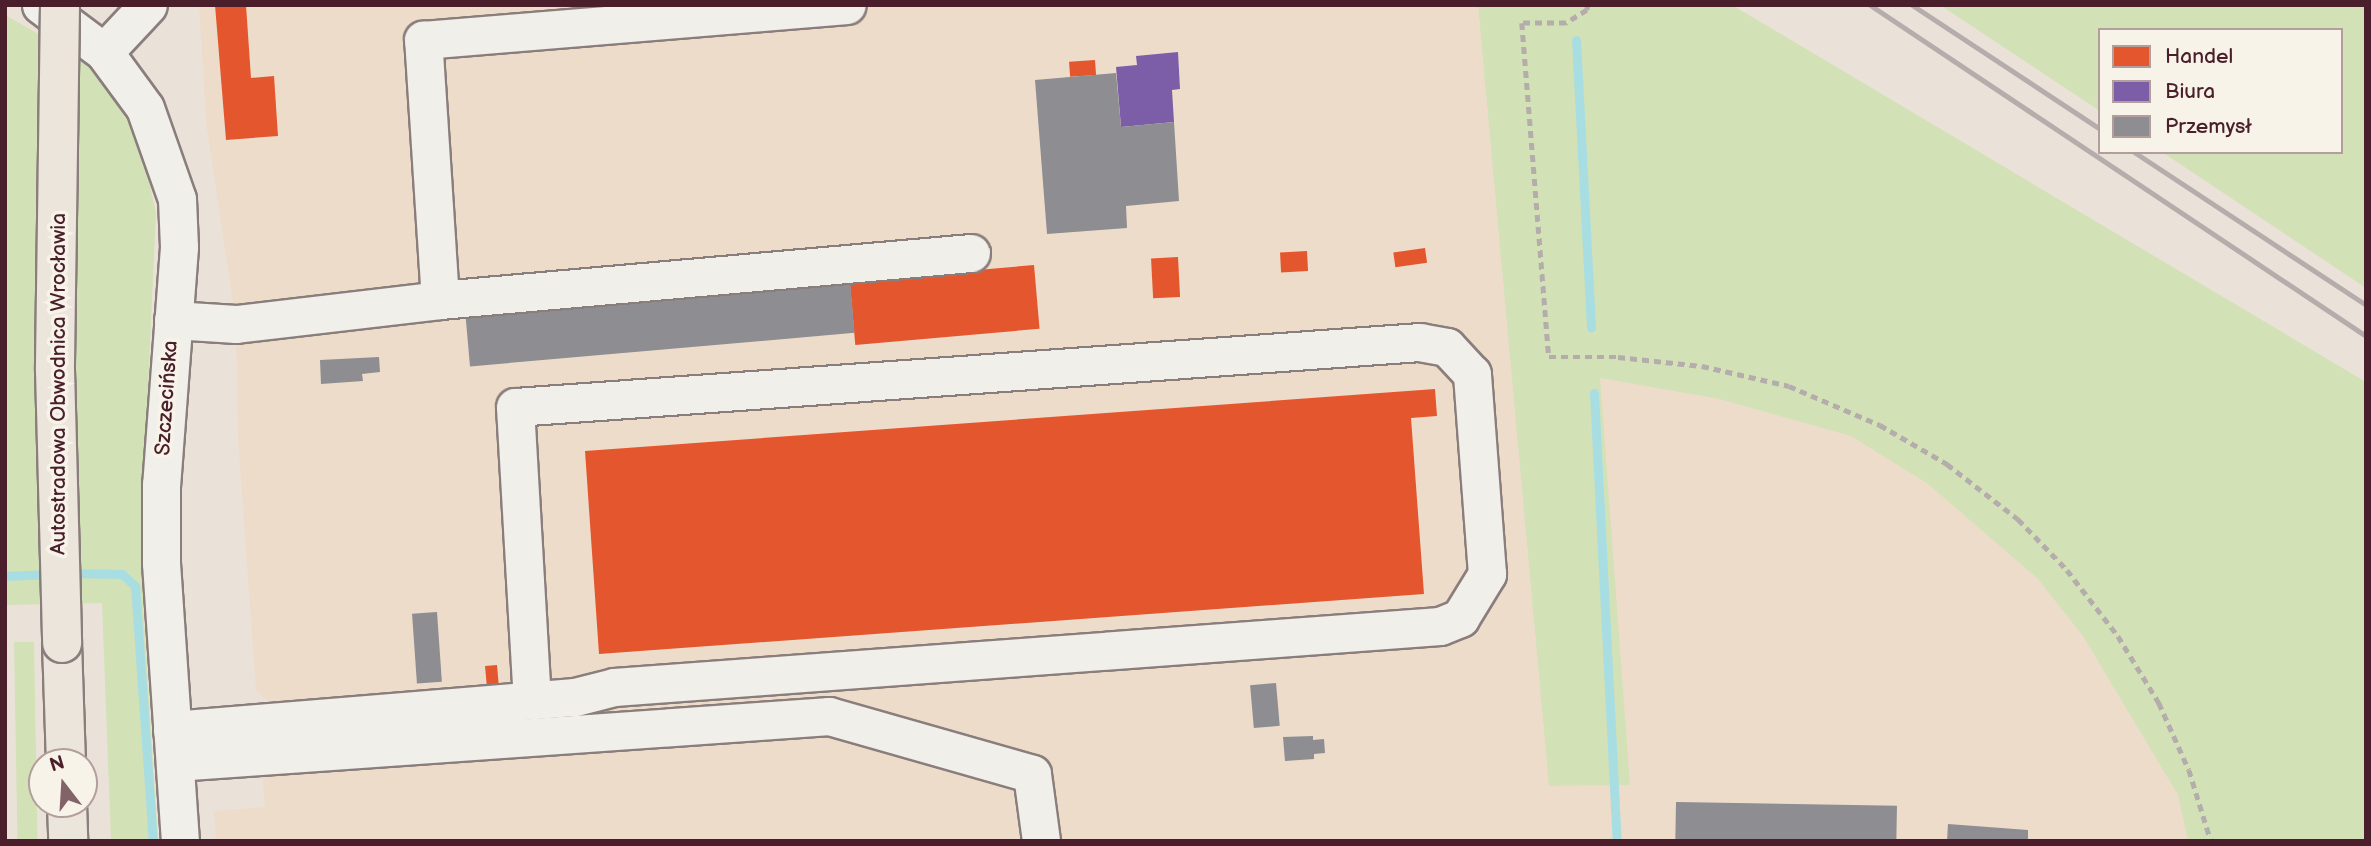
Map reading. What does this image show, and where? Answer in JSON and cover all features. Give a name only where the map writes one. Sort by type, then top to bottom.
[{"type":"highway","name":"Autostradowa Obwodnica Wrocławia","points":[[60,5],[55,370],[66,748]]},
{"type":"highway","points":[[67,818],[68,841]]},
{"type":"street","name":"Szczecińska","points":[[41,5],[104,52],[145,107],[167,160],[177,199],[179,247],[161,484],[180,841]]},
{"type":"street","points":[[104,52],[148,5]]},
{"type":"street","points":[[440,300],[423,40],[847,5]]},
{"type":"street","points":[[173,320],[236,324],[440,300],[971,253]]},
{"type":"street","points":[[173,746],[532,699],[575,697],[614,687],[1440,626],[1460,618],[1487,574],[1472,374],[1447,347],[1420,342],[515,407],[532,699]]},
{"type":"street","points":[[173,746],[829,716],[1032,774],[1041,841]]},
{"type":"path","points":[[1588,5],[1587,10],[1566,23],[1522,23],[1549,357],[1618,356],[1702,366],[1789,387],[1880,425],[1947,464],[2018,519],[2067,570],[2118,636],[2159,703],[2189,770],[2211,841]]},
{"type":"shaded area","points":[[199,5],[1478,5],[1549,786],[1629,785],[1599,378],[1719,399],[1851,436],[1928,484],[2037,578],[2083,636],[2178,795],[2188,841],[216,841],[214,811],[265,807],[259,739],[273,736],[270,703],[256,691],[238,439],[236,324],[206,122]]},
{"type":"green space","points":[[1478,5],[1732,5],[2366,382],[2366,841],[2188,841],[2178,795],[2083,636],[2037,578],[1928,484],[1851,436],[1719,399],[1600,378],[1630,785],[1549,786]]},
{"type":"green space","points":[[1940,5],[2366,5],[2366,288],[2165,154],[2343,154],[2343,28],[2098,28],[2098,110]]},
{"type":"green space","points":[[5,15],[81,58],[107,89],[130,126],[146,168],[156,213],[143,496],[143,602],[158,841],[111,841],[102,603],[5,605]]},
{"type":"green space","points":[[14,642],[34,642],[36,748],[28,748],[28,818],[37,818],[37,841],[17,841]]},
{"type":"building: Handel","points":[[215,5],[246,5],[251,78],[274,76],[278,136],[226,140]]},
{"type":"building: Handel","points":[[1095,60],[1096,75],[1070,77],[1069,62]]},
{"type":"building: Handel","points":[[1425,248],[1427,263],[1395,267],[1393,252]]},
{"type":"building: Handel","points":[[1307,251],[1308,271],[1281,272],[1280,252]]},
{"type":"building: Handel","points":[[1178,257],[1180,297],[1153,298],[1151,258]]},
{"type":"building: Handel","points":[[1034,265],[1040,329],[855,345],[850,281]]},
{"type":"building: Handel","points":[[1435,389],[1437,416],[1411,418],[1424,594],[599,654],[585,451]]},
{"type":"building: Handel","points":[[497,665],[499,686],[487,687],[485,666]]},
{"type":"building: Biura","points":[[1178,52],[1180,89],[1172,90],[1174,122],[1121,127],[1116,67],[1137,65],[1136,56]]},
{"type":"building: Przemysł","points":[[1116,73],[1121,127],[1174,122],[1179,201],[1126,206],[1127,228],[1047,234],[1035,80]]},
{"type":"building: Przemysł","points":[[850,281],[855,333],[470,366],[465,315]]},
{"type":"building: Przemysł","points":[[379,357],[380,372],[362,374],[363,381],[321,384],[320,360]]},
{"type":"building: Przemysł","points":[[437,612],[442,682],[417,684],[412,614]]},
{"type":"building: Przemysł","points":[[1276,683],[1280,726],[1254,728],[1250,685]]},
{"type":"building: Przemysł","points":[[1313,736],[1313,740],[1324,739],[1325,753],[1314,754],[1314,759],[1285,761],[1283,737]]},
{"type":"building: Przemysł","points":[[1676,802],[1897,806],[1896,841],[1675,840]]},
{"type":"building: Przemysł","points":[[1948,824],[2028,830],[2028,841],[1947,841]]},
{"type":"waterway","points":[[1576,40],[1591,328]]},
{"type":"waterway","points":[[1594,393],[1617,841]]},
{"type":"waterway","points":[[70,573],[122,574],[135,586],[153,841]]},
{"type":"waterway","points":[[5,576],[52,574]]},
{"type":"railway","points":[[1870,5],[2366,336]]},
{"type":"railway","points":[[1912,5],[2098,128]]},
{"type":"railway","points":[[2137,154],[2366,305]]}]
